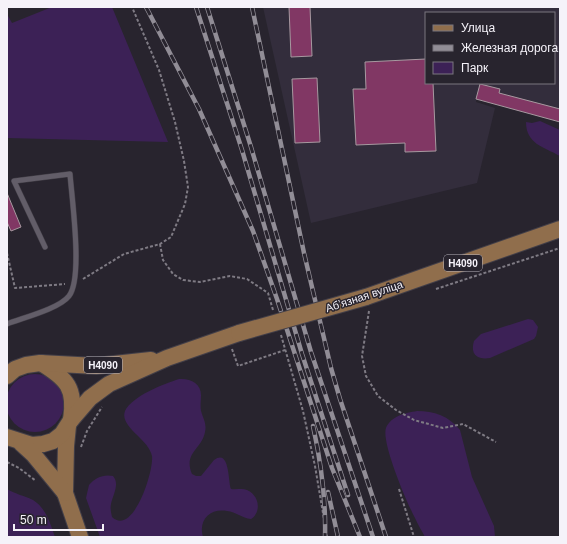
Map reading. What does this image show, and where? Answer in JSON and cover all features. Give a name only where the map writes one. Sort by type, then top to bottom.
[{"type":"main road","name":"Абʼязная вуліца","points":[[8,376],[15,369],[26,365],[40,363],[96,366],[167,358],[238,340],[368,302],[560,229]]},
{"type":"main road","name":"Абʼязная вуліца","points":[[12,438],[32,445],[48,443],[62,434],[90,398],[109,384],[167,358]]},
{"type":"main road","points":[[40,363],[58,374],[66,381],[74,406],[66,446],[65,493],[80,537]]},
{"type":"main road","points":[[12,438],[33,454],[65,493]]},
{"type":"lane","points":[[7,324],[58,305],[69,296],[74,283],[77,261],[70,174],[14,181],[45,247]]},
{"type":"path","points":[[7,253],[15,288],[74,283],[91,275],[124,254],[160,244],[171,237],[185,204],[188,187],[184,161],[175,122],[159,70],[132,7]]},
{"type":"path","points":[[160,244],[163,260],[173,274],[183,280],[200,282],[230,276],[247,279],[268,293],[274,315]]},
{"type":"path","points":[[431,290],[560,248]]},
{"type":"path","points":[[368,302],[362,356],[366,376],[378,396],[396,410],[414,420],[443,428],[463,424],[496,442]]},
{"type":"path","points":[[279,329],[303,411],[315,466],[327,537]]},
{"type":"path","points":[[226,350],[232,348],[238,340]]},
{"type":"path","points":[[232,348],[238,366],[285,350]]},
{"type":"path","points":[[80,450],[87,431],[103,405]]},
{"type":"path","points":[[7,462],[19,468],[39,484]]},
{"type":"path","points":[[399,489],[414,537]]},
{"type":"shaded area","points":[[263,7],[560,7],[560,122],[476,99],[476,102],[495,108],[477,183],[311,223]]},
{"type":"green space","points":[[52,7],[112,7],[168,142],[7,138],[7,14],[12,23]]},
{"type":"green space","points":[[540,121],[560,130],[560,156],[537,144],[529,135],[526,122],[532,123]]},
{"type":"green space","points":[[528,319],[533,320],[538,327],[534,339],[490,358],[481,358],[474,353],[474,341],[481,334]]},
{"type":"green space","points":[[35,374],[51,379],[59,387],[64,403],[59,419],[51,427],[35,432],[19,427],[11,419],[6,403],[11,387],[19,379]]},
{"type":"green space","points":[[179,379],[191,380],[197,384],[201,391],[201,411],[205,429],[203,438],[191,456],[190,467],[192,474],[201,476],[214,460],[223,458],[226,462],[231,489],[245,489],[251,492],[258,504],[257,512],[251,519],[227,511],[215,511],[207,516],[202,525],[203,537],[100,537],[86,498],[89,485],[100,477],[113,476],[116,486],[111,504],[111,512],[112,517],[120,521],[127,518],[141,500],[150,475],[152,456],[150,450],[126,422],[124,417],[125,411],[134,400],[157,387]]},
{"type":"green space","points":[[417,411],[441,415],[451,421],[460,430],[472,477],[494,526],[495,537],[425,537],[401,487],[387,446],[385,435],[388,424],[395,418],[403,414]]},
{"type":"green space","points":[[7,489],[33,500],[41,507],[47,516],[55,537],[7,537]]},
{"type":"building","points":[[289,7],[310,7],[312,56],[291,57]]},
{"type":"building","points":[[425,59],[425,84],[433,84],[436,151],[405,152],[405,143],[356,145],[353,89],[366,89],[365,62]]},
{"type":"building","points":[[317,78],[320,142],[295,143],[292,79]]},
{"type":"building","points":[[480,84],[500,89],[499,93],[560,109],[560,122],[476,99]]},
{"type":"building","points":[[7,193],[21,227],[11,231],[7,222]]},
{"type":"railway","points":[[146,7],[199,109],[253,231],[277,299],[332,468],[360,537]]},
{"type":"railway","points":[[196,7],[242,150],[302,354],[348,495]]},
{"type":"railway","points":[[207,7],[251,147],[311,352],[373,537]]},
{"type":"railway","points":[[252,7],[304,253],[331,368],[386,537]]},
{"type":"railway","points":[[313,426],[322,481],[325,509],[325,537]]},
{"type":"railway","points":[[328,492],[338,537]]}]
